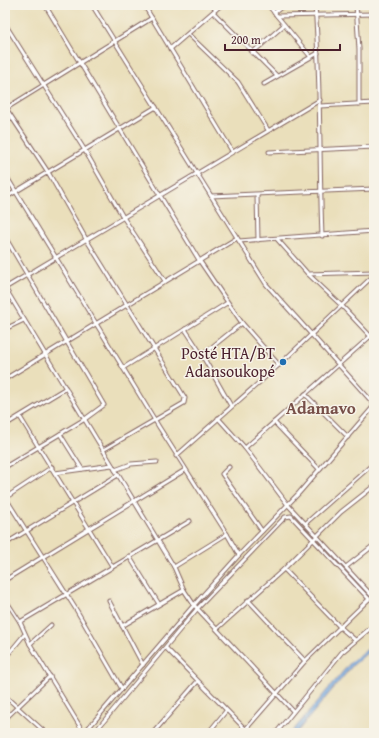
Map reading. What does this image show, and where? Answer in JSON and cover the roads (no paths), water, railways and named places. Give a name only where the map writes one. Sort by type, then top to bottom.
[{"type":"street","points":[[45,5],[161,194],[199,260],[242,323],[279,365]]},
{"type":"street","points":[[5,599],[20,622],[24,635],[84,733],[239,555],[320,470],[374,405],[340,364],[266,284],[92,5]]},
{"type":"street","points":[[144,5],[232,151]]},
{"type":"street","points":[[212,5],[216,10]]},
{"type":"street","points":[[170,49],[221,5]]},
{"type":"street","points":[[268,5],[310,56]]},
{"type":"street","points":[[274,13],[284,5]]},
{"type":"street","points":[[315,5],[320,100],[319,149],[322,236]]},
{"type":"street","points":[[356,5],[359,49],[359,104]]},
{"type":"street","points":[[213,12],[252,53],[277,76]]},
{"type":"street","points":[[277,16],[374,14]]},
{"type":"street","points":[[103,450],[185,400],[86,239],[48,172],[5,108],[152,18]]},
{"type":"street","points":[[5,24],[84,149],[122,217],[164,281]]},
{"type":"street","points":[[252,53],[284,25]]},
{"type":"street","points":[[188,34],[238,82],[268,130]]},
{"type":"street","points":[[264,84],[310,56],[318,53]]},
{"type":"street","points":[[293,711],[194,606],[184,590],[174,567],[5,288],[232,151],[320,100]]},
{"type":"street","points":[[320,106],[374,103]]},
{"type":"street","points":[[5,198],[156,107]]},
{"type":"street","points":[[269,152],[374,147]]},
{"type":"street","points":[[5,174],[176,456],[239,555]]},
{"type":"street","points":[[211,196],[320,193],[374,189]]},
{"type":"street","points":[[257,195],[258,240]]},
{"type":"street","points":[[5,379],[164,281],[238,239],[277,239],[374,231]]},
{"type":"street","points":[[5,237],[104,403],[103,408],[5,468]]},
{"type":"street","points":[[277,239],[308,274],[342,306],[374,340]]},
{"type":"street","points":[[176,456],[279,365],[342,306],[373,280],[374,273],[308,274]]},
{"type":"street","points":[[123,368],[227,303]]},
{"type":"street","points":[[5,329],[24,320]]},
{"type":"street","points":[[202,355],[242,323]]},
{"type":"street","points":[[185,329],[232,406]]},
{"type":"street","points":[[245,448],[374,332]]},
{"type":"street","points":[[5,425],[66,388]]},
{"type":"street","points":[[305,394],[348,437]]},
{"type":"street","points":[[20,417],[112,566]]},
{"type":"street","points":[[218,418],[245,448],[288,505],[374,596],[369,599],[305,661],[245,730]]},
{"type":"street","points":[[274,422],[320,470]]},
{"type":"street","points":[[60,434],[82,469]]},
{"type":"street","points":[[115,470],[131,464],[157,462]]},
{"type":"street","points":[[306,523],[374,463]]},
{"type":"street","points":[[55,473],[112,465]]},
{"type":"street","points":[[52,467],[5,498],[65,593],[122,689]]},
{"type":"street","points":[[228,467],[222,474],[262,531]]},
{"type":"street","points":[[5,580],[185,470]]},
{"type":"street","points":[[5,544],[118,475]]},
{"type":"street","points":[[217,629],[284,569],[341,512],[374,486]]},
{"type":"street","points":[[94,733],[197,609],[285,517],[291,516],[369,599]]},
{"type":"street","points":[[20,622],[65,593],[190,521]]},
{"type":"street","points":[[174,567],[227,534]]},
{"type":"street","points":[[346,567],[374,545]]},
{"type":"street","points":[[129,556],[158,604]]},
{"type":"street","points":[[284,569],[340,627],[356,640]]},
{"type":"street","points":[[122,626],[184,590]]},
{"type":"street","points":[[248,600],[305,661]]},
{"type":"street","points":[[108,601],[143,665]]},
{"type":"street","points":[[30,644],[51,625]]},
{"type":"street","points":[[276,733],[342,652],[374,625]]},
{"type":"street","points":[[370,628],[374,632]]},
{"type":"street","points":[[5,658],[24,635]]},
{"type":"street","points":[[166,648],[249,733]]},
{"type":"street","points":[[5,719],[50,676]]},
{"type":"street","points":[[153,733],[198,682]]},
{"type":"street","points":[[5,696],[18,706],[46,733]]},
{"type":"street","points":[[208,733],[226,711]]},
{"type":"water","points":[[374,644],[374,647],[353,665],[296,733],[291,733],[351,662]]},
{"type":"place","name":"Posté HTA/BT Adansoukopé","points":[[283,362]]},
{"type":"district","name":"Adamavo","points":[[321,408]]}]
